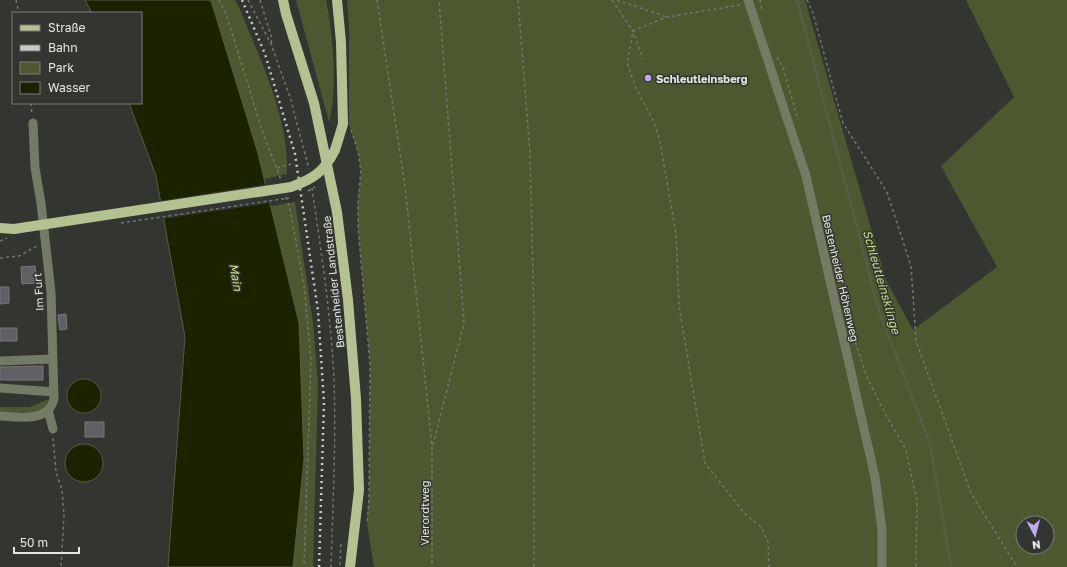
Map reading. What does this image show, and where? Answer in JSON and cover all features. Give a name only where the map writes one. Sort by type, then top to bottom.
[{"type":"main road","name":"Bestenheider Landstraße","points":[[283,0],[314,103],[337,212],[348,300],[356,399],[359,490],[350,567]]},
{"type":"main road","points":[[0,228],[14,229],[291,188],[305,182],[323,170],[335,150],[343,124],[342,50],[337,0]]},
{"type":"street","name":"Bestenheider Höhenweg","points":[[749,2],[806,176],[875,478],[882,530],[882,567]]},
{"type":"street","name":"Im Furt","points":[[33,123],[34,168],[42,203],[51,292],[54,392],[52,404],[48,410]]},
{"type":"street","points":[[0,361],[52,359]]},
{"type":"street","points":[[0,388],[54,392]]},
{"type":"street","points":[[0,416],[34,417],[48,410],[52,429]]},
{"type":"path","points":[[16,0],[19,12]]},
{"type":"path","points":[[219,0],[226,14],[264,136],[281,182]]},
{"type":"path","points":[[248,0],[271,44],[290,98],[308,159],[310,173]]},
{"type":"path","points":[[260,0],[272,39],[271,44]]},
{"type":"path","points":[[377,0],[405,186],[432,446]]},
{"type":"path","points":[[432,446],[464,323],[439,0]]},
{"type":"path","points":[[518,0],[530,153],[534,319],[534,567]]},
{"type":"path","points":[[612,0],[633,31],[643,58]]},
{"type":"path","points":[[617,0],[667,17]]},
{"type":"path","points":[[760,0],[763,17]]},
{"type":"path","points":[[807,0],[813,13],[844,123],[887,192],[911,266],[916,341],[971,493],[1017,567]]},
{"type":"path","points":[[633,31],[667,17],[749,2]]},
{"type":"path","points":[[633,31],[627,63],[636,88],[653,120],[660,141],[676,234],[679,305],[705,463],[745,514],[761,528],[768,542],[769,567]]},
{"type":"path","points":[[776,56],[783,67],[798,120]]},
{"type":"path","points":[[31,104],[33,123]]},
{"type":"path","points":[[343,124],[349,124],[351,129],[358,151],[361,170],[358,202],[358,227],[370,364],[370,498],[367,524]]},
{"type":"path","points":[[303,160],[308,159]]},
{"type":"path","points":[[277,168],[291,164]]},
{"type":"path","points":[[312,188],[327,302],[334,378],[335,460],[331,567]]},
{"type":"path","points":[[286,196],[304,285],[311,360],[304,567]]},
{"type":"path","points":[[0,258],[19,256],[34,249],[45,238]]},
{"type":"path","points":[[849,323],[866,375],[883,410],[906,450],[917,501],[916,567]]},
{"type":"path","points":[[52,429],[56,472],[62,490],[64,515],[61,567]]},
{"type":"path","name":"Vierordtweg","points":[[432,446],[432,567]]},
{"type":"path","points":[[340,567],[341,541]]},
{"type":"green space","points":[[210,0],[235,0],[239,7],[272,89],[283,131],[287,174],[264,179],[257,150]]},
{"type":"green space","points":[[296,0],[326,0],[334,61],[332,108],[329,122]]},
{"type":"green space","points":[[347,0],[805,0],[886,280],[913,330],[997,267],[941,166],[1014,97],[966,0],[1067,0],[1067,567],[374,567],[367,524],[369,498],[370,364],[358,227],[358,202],[361,171],[358,151],[349,124],[349,26]]},
{"type":"green space","points":[[295,202],[313,323],[318,383],[313,567],[293,567],[304,459],[271,206]]},
{"type":"green space","points":[[49,399],[44,409],[35,413],[0,412],[0,407],[30,407]]},
{"type":"water","name":"Main","points":[[85,0],[210,0],[212,4],[257,150],[299,323],[304,459],[293,567],[168,567],[185,337],[156,176],[129,104],[142,104],[142,12],[91,12]]},
{"type":"water","points":[[81,379],[87,379],[91,380],[98,386],[101,396],[100,403],[94,410],[87,413],[81,413],[77,412],[70,406],[67,399],[67,393],[68,389],[74,382]]},
{"type":"water","points":[[80,444],[88,444],[98,449],[102,456],[102,470],[98,477],[88,482],[80,482],[70,477],[68,474],[65,467],[65,459],[70,449],[73,447]]},
{"type":"pier","points":[[267,184],[272,203],[162,219],[158,201]]},
{"type":"building","points":[[35,266],[37,283],[22,284],[21,267]]},
{"type":"building","points":[[0,287],[9,287],[9,303],[0,304]]},
{"type":"building","points":[[66,314],[67,329],[60,330],[58,315]]},
{"type":"building","points":[[0,328],[17,328],[17,341],[0,341]]},
{"type":"building","points":[[43,366],[43,380],[0,380],[0,367]]},
{"type":"building","points":[[85,422],[104,422],[104,437],[85,437]]},
{"type":"waterway","name":"Schleutleinsklinge","points":[[797,0],[879,311],[930,444],[951,567]]},
{"type":"railway","points":[[242,0],[265,54],[295,154],[318,311],[324,402],[319,567]]},
{"type":"place","name":"Schleutleinsberg","points":[[648,78]]}]
